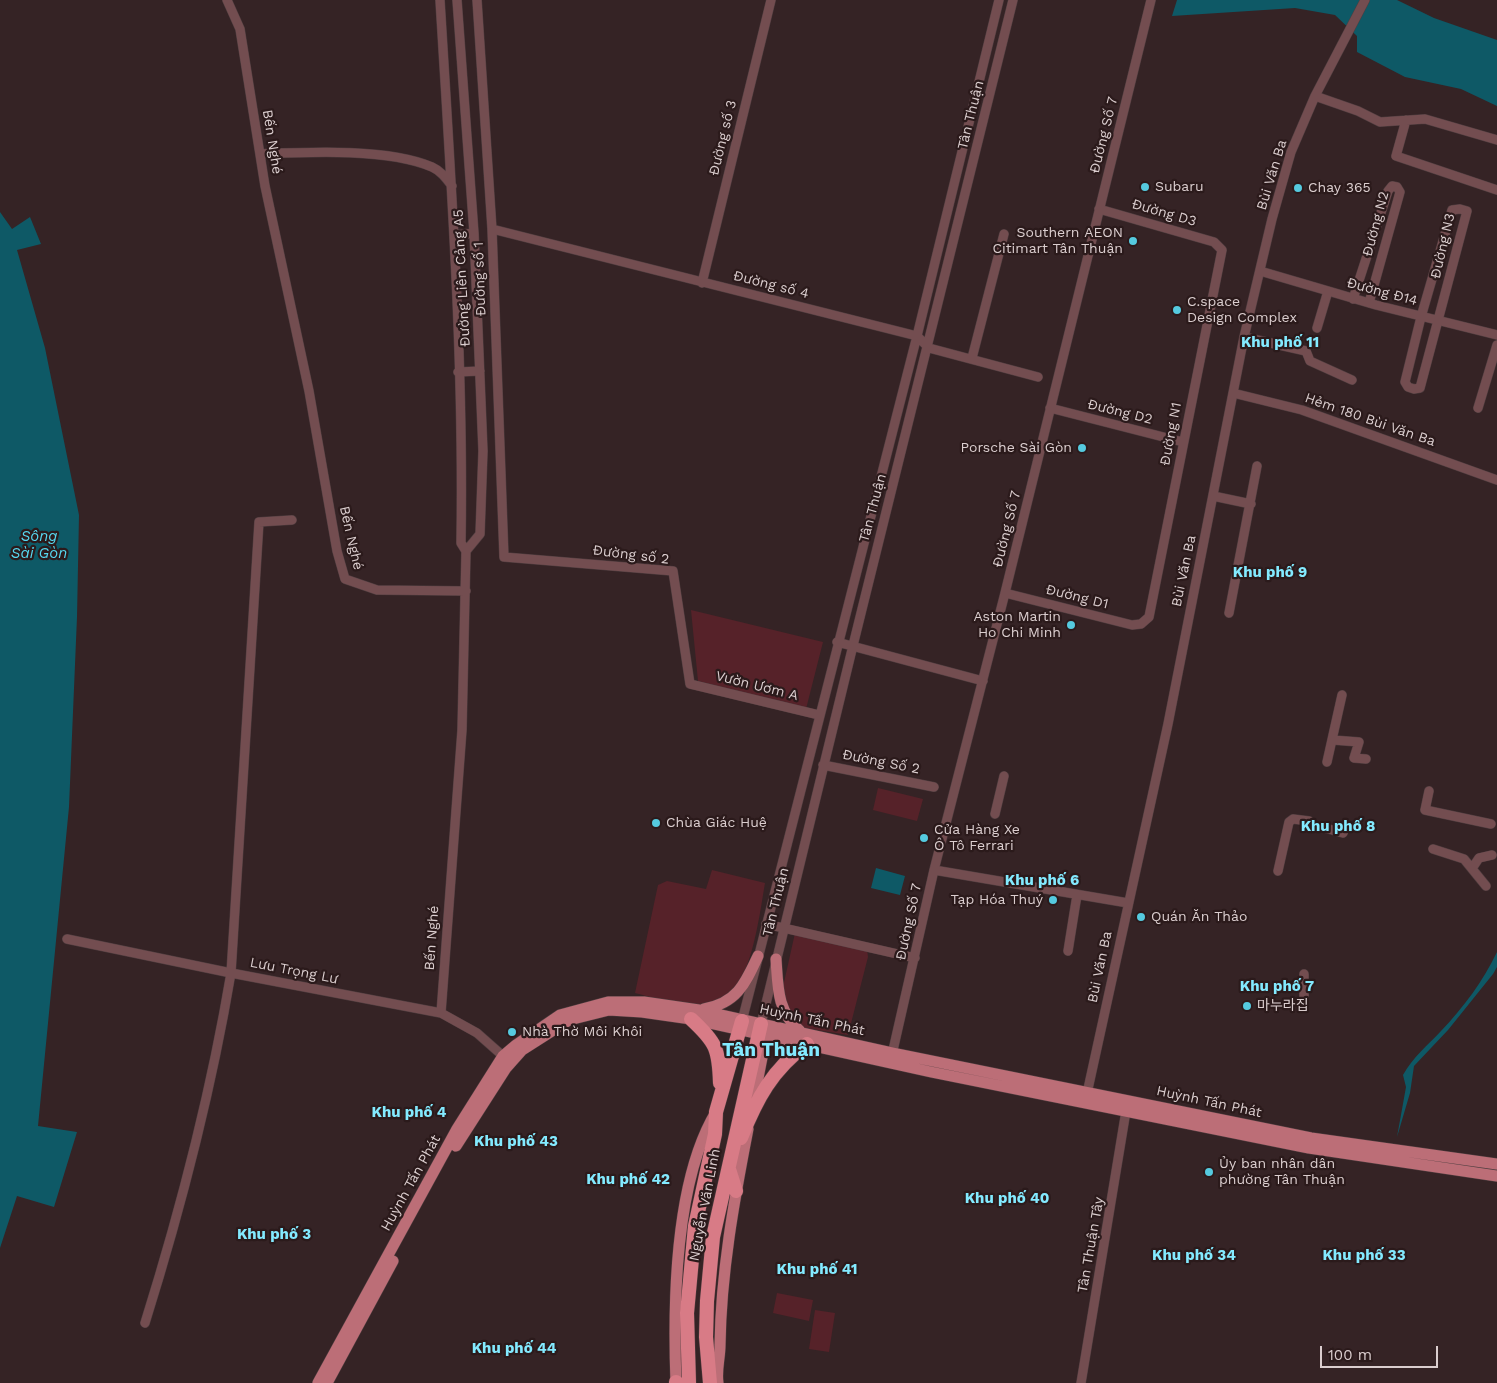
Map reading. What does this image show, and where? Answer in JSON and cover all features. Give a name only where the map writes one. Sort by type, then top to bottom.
[{"type":"highway","points":[[695,1015],[709,1036],[719,1057],[720,1098]]},
{"type":"highway","name":"Nguyễn Văn Linh","points":[[679,1383],[687,1322],[689,1271],[695,1226],[715,1134],[716,1112],[741,1026]]},
{"type":"highway","name":"Nguyễn Văn Linh","points":[[715,1380],[707,1356],[707,1301],[712,1247],[729,1167],[762,1032]]},
{"type":"highway","points":[[736,1191],[729,1167],[752,1112],[774,1073],[804,1038]]},
{"type":"highway","points":[[676,1338],[687,1322]]},
{"type":"main road","points":[[695,1015],[720,1006],[732,998],[745,982],[758,956]]},
{"type":"main road","points":[[776,959],[782,1008],[789,1021],[804,1038]]},
{"type":"main road","name":"Huỳnh Tấn Phát","points":[[327,1383],[334,1363],[457,1129],[507,1060],[550,1030],[569,1020],[587,1014],[609,1010],[695,1015],[762,1032],[804,1038],[892,1058],[1310,1143]]},
{"type":"main road","name":"Nguyễn Văn Linh","points":[[715,1380],[720,1354],[723,1268],[752,1112],[762,1032]]},
{"type":"main road","name":"Huỳnh Tấn Phát","points":[[1086,1097],[1126,1111],[1310,1143],[1492,1170]]},
{"type":"main road","name":"Nguyễn Văn Linh","points":[[679,1383],[676,1338],[676,1287],[683,1223],[704,1132],[716,1112]]},
{"type":"main road","name":"Huỳnh Tấn Phát","points":[[318,1383],[334,1363]]},
{"type":"street","name":"Bến Nghé","points":[[227,0],[240,29],[260,154],[309,391],[337,551],[345,579],[377,590],[466,591],[459,778],[441,1013]]},
{"type":"street","name":"Đường Liên Cảng A5","points":[[440,0],[455,235],[462,456],[461,543],[466,551],[466,591]]},
{"type":"street","name":"Đường Liên Cảng A5","points":[[457,0],[474,234],[483,451],[480,534],[466,551]]},
{"type":"street","name":"Đường số 1","points":[[477,0],[492,229],[504,557]]},
{"type":"street","name":"Đường số 3","points":[[702,282],[771,0]]},
{"type":"street","name":"Tân Thuận","points":[[741,1026],[999,0]]},
{"type":"street","name":"Tân Thuận","points":[[762,1032],[776,959],[823,764],[929,348],[1013,0]]},
{"type":"street","name":"Đường Số 7","points":[[892,1058],[934,870],[983,681],[1151,0]]},
{"type":"street","name":"Bùi Văn Ba","points":[[1086,1097],[1168,724],[1244,337],[1260,271],[1291,152],[1315,96],[1365,0]]},
{"type":"street","points":[[1315,96],[1358,111],[1380,122],[1425,119],[1497,140]]},
{"type":"street","points":[[1406,120],[1396,156],[1497,190]]},
{"type":"street","points":[[260,154],[331,152],[406,159],[433,167],[452,186]]},
{"type":"street","name":"Đường N2","points":[[1353,299],[1388,191],[1392,186],[1397,187],[1400,192],[1369,303]]},
{"type":"street","name":"Đường D3","points":[[1099,209],[1214,242],[1220,246]]},
{"type":"street","name":"Đường N3","points":[[1421,317],[1452,210],[1460,209],[1467,212],[1438,321]]},
{"type":"street","points":[[947,211],[961,215]]},
{"type":"street","name":"Đường số 4","points":[[492,229],[916,336],[929,348],[1038,377]]},
{"type":"street","points":[[455,235],[474,234]]},
{"type":"street","points":[[972,358],[1004,234]]},
{"type":"street","name":"Đường N1","points":[[1142,624],[1148,616],[1184,442],[1222,254],[1220,246]]},
{"type":"street","name":"Đường Đ14","points":[[1260,271],[1353,299],[1497,335]]},
{"type":"street","points":[[1316,328],[1328,291]]},
{"type":"street","points":[[1421,317],[1405,382],[1408,388],[1414,390],[1420,388],[1438,321]]},
{"type":"street","points":[[1244,337],[1306,351],[1310,361],[1352,380]]},
{"type":"street","points":[[1478,408],[1497,345]]},
{"type":"street","points":[[458,372],[480,371]]},
{"type":"street","name":"Hẻm 180 Bùi Văn Ba","points":[[1233,393],[1302,410],[1497,480]]},
{"type":"street","name":"Đường D2","points":[[1050,408],[1184,442]]},
{"type":"street","points":[[1229,613],[1257,466]]},
{"type":"street","points":[[1213,496],[1251,504]]},
{"type":"street","points":[[145,1323],[177,1221],[219,1043],[231,973],[236,921],[259,522],[292,520]]},
{"type":"street","name":"Đường số 2","points":[[504,557],[673,571],[690,684]]},
{"type":"street","name":"Đường D1","points":[[1005,592],[1132,625],[1142,624]]},
{"type":"street","points":[[837,642],[983,681]]},
{"type":"street","name":"Vườn Ươm A","points":[[690,684],[819,715]]},
{"type":"street","points":[[1327,762],[1342,695]]},
{"type":"street","points":[[822,702],[838,706]]},
{"type":"street","points":[[1333,740],[1359,742],[1354,758],[1366,759]]},
{"type":"street","name":"Đường Số 2","points":[[823,764],[934,787]]},
{"type":"street","points":[[995,814],[1004,776]]},
{"type":"street","points":[[1429,791],[1425,810],[1491,824]]},
{"type":"street","points":[[1278,871],[1290,822],[1293,819],[1309,821]]},
{"type":"street","points":[[1318,826],[1343,833]]},
{"type":"street","points":[[1433,849],[1464,858],[1473,866],[1486,886]]},
{"type":"street","points":[[1473,866],[1479,858],[1492,855]]},
{"type":"street","points":[[934,870],[1128,903]]},
{"type":"street","points":[[1068,951],[1077,895]]},
{"type":"street","points":[[766,924],[915,958]]},
{"type":"street","name":"Lưu Trọng Lư","points":[[67,939],[231,973],[441,1013],[477,1033],[507,1060]]},
{"type":"street","points":[[1304,974],[1304,997]]},
{"type":"street","name":"Tân Thuận Tây","points":[[1081,1383],[1126,1111]]},
{"type":"shaded area","points":[[691,610],[823,642],[806,709],[698,681]]},
{"type":"shaded area","points":[[878,788],[923,799],[917,821],[873,810]]},
{"type":"shaded area","points":[[712,870],[765,883],[757,930],[747,966],[740,981],[732,993],[722,1001],[705,1005],[677,1003],[635,993],[658,885],[667,881],[706,889]]},
{"type":"shaded area","points":[[795,933],[867,949],[868,957],[848,1035],[799,1027],[791,1021],[783,987]]},
{"type":"shaded area","points":[[777,1293],[813,1300],[809,1321],[773,1313]]},
{"type":"shaded area","points":[[815,1310],[835,1313],[829,1352],[809,1349]]},
{"type":"water","points":[[1177,0],[1397,0],[1434,18],[1497,40],[1497,106],[1461,89],[1405,77],[1357,52],[1357,36],[1335,15],[1295,8],[1172,16]]},
{"type":"water","name":"Sông Sài Gòn","points":[[0,212],[12,229],[30,217],[41,244],[17,250],[45,348],[79,515],[69,807],[38,1126],[77,1132],[54,1207],[17,1196],[0,1248]]},
{"type":"water","points":[[876,868],[905,876],[900,895],[871,888]]},
{"type":"water","points":[[1497,952],[1497,967],[1493,974],[1448,1030],[1414,1066],[1410,1093],[1397,1137],[1406,1087],[1403,1075],[1416,1057],[1465,1003],[1486,973]]},
{"type":"place","name":"Subaru","points":[[1145,187]]},
{"type":"place","name":"Chay 365","points":[[1298,188]]},
{"type":"place","name":"Southern AEON Citimart Tân Thuận","points":[[1133,241]]},
{"type":"place","name":"C.space Design Complex","points":[[1177,310]]},
{"type":"place","name":"Porsche Sài Gòn","points":[[1082,448]]},
{"type":"place","name":"Aston Martin Ho Chi Minh","points":[[1071,625]]},
{"type":"place","name":"Chùa Giác Huệ","points":[[656,823]]},
{"type":"place","name":"Cửa Hàng Xe Ô Tô Ferrari","points":[[924,838]]},
{"type":"place","name":"Tạp Hóa Thuý","points":[[1053,900]]},
{"type":"place","name":"Quán Ăn Thảo","points":[[1141,917]]},
{"type":"place","name":"마누라집","points":[[1247,1006]]},
{"type":"place","name":"Nhà Thờ Môi Khôi","points":[[512,1032]]},
{"type":"place","name":"Ủy ban nhân dân phường Tân Thuận","points":[[1209,1172]]},
{"type":"district","name":"Khu phố 11","points":[[1280,343]]},
{"type":"district","name":"Khu phố 9","points":[[1270,573]]},
{"type":"district","name":"Khu phố 8","points":[[1338,827]]},
{"type":"district","name":"Khu phố 6","points":[[1042,881]]},
{"type":"district","name":"Khu phố 7","points":[[1277,987]]},
{"type":"district","name":"Tân Thuận","points":[[771,1050]]},
{"type":"district","name":"Khu phố 4","points":[[409,1113]]},
{"type":"district","name":"Khu phố 43","points":[[516,1142]]},
{"type":"district","name":"Khu phố 42","points":[[628,1180]]},
{"type":"district","name":"Khu phố 40","points":[[1007,1199]]},
{"type":"district","name":"Khu phố 3","points":[[274,1235]]},
{"type":"district","name":"Khu phố 34","points":[[1194,1256]]},
{"type":"district","name":"Khu phố 33","points":[[1364,1256]]},
{"type":"district","name":"Khu phố 41","points":[[817,1270]]},
{"type":"district","name":"Khu phố 44","points":[[514,1349]]}]
